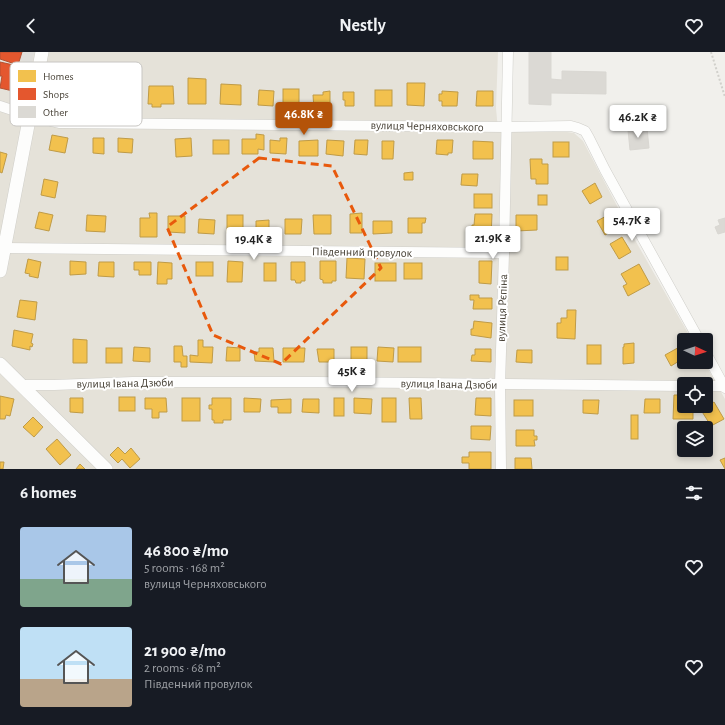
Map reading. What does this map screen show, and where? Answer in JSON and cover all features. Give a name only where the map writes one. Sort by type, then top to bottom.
[{"type":"street","points":[[40,62],[42,52]]},
{"type":"street","name":"вулиця Рєпіна","points":[[501,469],[500,384],[508,52]]},
{"type":"street","name":"вулиця Черняховського","points":[[0,106],[10,109]]},
{"type":"street","name":"вулиця Черняховського","points":[[142,124],[506,127],[571,126],[578,128],[585,132],[589,138],[605,170],[695,333]]},
{"type":"street","points":[[0,271],[28,126]]},
{"type":"street","name":"Південний провулок","points":[[4,248],[504,253]]},
{"type":"street","points":[[0,364],[106,469]]},
{"type":"street","points":[[713,366],[724,387]]},
{"type":"street","name":"вулиця Івана Дзюби","points":[[21,385],[132,382],[316,382],[677,386]]},
{"type":"street","points":[[713,386],[724,387]]},
{"type":"path","points":[[711,52],[725,97]]},
{"type":"highlighted area","points":[[259,158],[332,166],[381,268],[281,364],[213,335],[167,227]]},
{"type":"shaded area","points":[[0,52],[498,52],[496,108],[498,130],[509,132],[567,132],[574,133],[583,141],[635,240],[688,333],[677,333],[677,369],[708,369],[713,377],[677,377],[677,413],[713,413],[713,378],[725,399],[725,469],[0,469]]},
{"type":"shaded area","points":[[22,52],[34,52],[32,62],[20,60]]},
{"type":"building: Homes","points":[[188,78],[206,79],[206,104],[188,104]]},
{"type":"building: Homes","points":[[407,83],[425,83],[424,106],[407,105]]},
{"type":"building: Homes","points":[[221,84],[241,85],[241,105],[220,104]]},
{"type":"building: Homes","points":[[149,86],[173,86],[174,104],[161,104],[161,107],[152,107],[152,104],[148,104]]},
{"type":"building: Homes","points":[[283,89],[299,89],[299,105],[283,105]]},
{"type":"building: Homes","points":[[259,90],[274,91],[273,106],[258,105]]},
{"type":"building: Homes","points":[[375,90],[392,90],[392,106],[375,106]]},
{"type":"building: Homes","points":[[330,91],[330,103],[325,103],[325,109],[314,109],[313,95],[323,95],[323,92]]},
{"type":"building: Homes","points":[[442,91],[458,92],[457,106],[442,106],[442,101],[439,101],[439,94],[442,94]]},
{"type":"building: Homes","points":[[477,91],[493,91],[493,106],[476,106]]},
{"type":"building: Homes","points":[[343,92],[354,92],[354,106],[345,106]]},
{"type":"building: Homes","points":[[256,134],[264,135],[264,150],[258,149],[258,154],[242,154],[242,139],[256,139]]},
{"type":"building: Homes","points":[[52,135],[68,138],[65,153],[49,150]]},
{"type":"building: Homes","points":[[93,138],[104,138],[104,154],[93,153]]},
{"type":"building: Homes","points":[[118,138],[133,139],[132,153],[118,152]]},
{"type":"building: Homes","points":[[191,138],[192,156],[176,157],[175,139]]},
{"type":"building: Homes","points":[[280,138],[287,138],[286,154],[270,153],[270,140],[280,141]]},
{"type":"building: Homes","points":[[213,140],[229,140],[229,154],[213,154]]},
{"type":"building: Homes","points":[[318,140],[318,156],[299,156],[299,141]]},
{"type":"building: Homes","points":[[327,140],[344,141],[343,156],[326,154]]},
{"type":"building: Homes","points":[[355,140],[368,140],[367,155],[354,154]]},
{"type":"building: Homes","points":[[437,140],[453,140],[452,153],[448,153],[448,155],[436,154]]},
{"type":"building: Homes","points":[[382,141],[394,141],[393,159],[382,159]]},
{"type":"building: Homes","points":[[473,141],[493,142],[493,159],[473,159]]},
{"type":"building: Homes","points":[[553,142],[569,142],[569,157],[553,157]]},
{"type":"building: Homes","points":[[0,152],[7,154],[2,173],[0,172]]},
{"type":"building: Homes","points":[[530,159],[542,159],[542,164],[548,164],[548,184],[536,184],[536,179],[531,179]]},
{"type":"building: Homes","points":[[413,172],[413,180],[404,180],[404,173]]},
{"type":"building: Homes","points":[[462,174],[478,174],[477,186],[461,185]]},
{"type":"building: Homes","points":[[44,179],[58,182],[55,198],[41,195]]},
{"type":"building: Homes","points":[[595,183],[602,197],[590,204],[582,191]]},
{"type":"building: Homes","points":[[474,194],[492,194],[492,208],[474,208]]},
{"type":"building: Homes","points":[[538,195],[547,195],[547,205],[538,205]]},
{"type":"building: Homes","points":[[39,212],[53,215],[49,231],[35,228]]},
{"type":"building: Homes","points":[[149,213],[157,213],[157,237],[140,237],[140,218],[150,218]]},
{"type":"building: Homes","points":[[362,213],[362,233],[350,233],[350,214]]},
{"type":"building: Homes","points":[[475,214],[492,214],[491,239],[472,238],[472,225],[474,225]]},
{"type":"building: Homes","points":[[610,214],[617,228],[605,235],[597,221]]},
{"type":"building: Homes","points":[[87,215],[106,216],[105,232],[86,231]]},
{"type":"building: Homes","points":[[227,215],[243,215],[243,233],[227,233]]},
{"type":"building: Homes","points":[[313,215],[331,215],[331,234],[314,234]]},
{"type":"building: Homes","points":[[516,215],[537,215],[537,230],[516,231]]},
{"type":"building: Homes","points":[[168,216],[185,216],[185,233],[168,232]]},
{"type":"building: Homes","points":[[408,218],[426,218],[425,223],[422,223],[422,233],[408,233]]},
{"type":"building: Homes","points":[[199,219],[215,220],[214,234],[198,233]]},
{"type":"building: Homes","points":[[285,219],[302,219],[301,234],[285,234]]},
{"type":"building: Homes","points":[[269,220],[269,233],[256,233],[256,221]]},
{"type":"building: Homes","points":[[373,221],[392,221],[392,233],[373,234]]},
{"type":"building: Homes","points":[[622,237],[631,252],[619,259],[610,244]]},
{"type":"building: Homes","points":[[556,257],[568,257],[568,270],[556,270]]},
{"type":"building: Homes","points":[[347,258],[365,259],[364,279],[346,278]]},
{"type":"building: Homes","points":[[28,259],[41,262],[38,278],[29,276],[30,274],[25,273]]},
{"type":"building: Homes","points":[[70,261],[86,262],[86,274],[70,275]]},
{"type":"building: Homes","points":[[228,261],[243,262],[242,282],[227,282]]},
{"type":"building: Homes","points":[[320,261],[336,261],[336,281],[332,281],[332,283],[323,283],[323,280],[320,279]]},
{"type":"building: Homes","points":[[479,261],[492,261],[491,284],[479,283]]},
{"type":"building: Homes","points":[[99,262],[114,262],[114,277],[98,276]]},
{"type":"building: Homes","points":[[134,262],[151,262],[151,275],[139,275],[139,270],[134,270]]},
{"type":"building: Homes","points":[[158,262],[172,263],[172,279],[167,279],[167,284],[157,284]]},
{"type":"building: Homes","points":[[196,262],[213,262],[213,276],[196,276]]},
{"type":"building: Homes","points":[[291,262],[305,262],[305,281],[296,283],[295,280],[291,280]]},
{"type":"building: Homes","points":[[264,263],[276,263],[276,281],[264,281]]},
{"type":"building: Homes","points":[[375,263],[396,263],[396,281],[375,281]]},
{"type":"building: Homes","points":[[404,263],[422,263],[422,279],[404,279]]},
{"type":"building: Homes","points":[[639,264],[650,284],[628,296],[623,286],[627,284],[621,274]]},
{"type":"building: Homes","points":[[470,295],[479,295],[479,298],[492,298],[492,309],[473,309],[474,300],[470,300]]},
{"type":"building: Homes","points":[[20,300],[37,302],[35,320],[17,317]]},
{"type":"building: Homes","points":[[567,310],[576,310],[575,339],[557,338],[557,323],[561,323],[561,318],[567,318]]},
{"type":"building: Homes","points":[[474,321],[492,323],[491,338],[471,335],[471,329],[473,329]]},
{"type":"building: Homes","points":[[14,330],[33,334],[31,343],[33,344],[32,347],[30,346],[30,350],[12,346]]},
{"type":"building: Homes","points":[[73,339],[87,340],[87,363],[73,363]]},
{"type":"building: Homes","points":[[198,340],[203,340],[203,347],[213,347],[212,363],[190,362],[190,355],[198,356]]},
{"type":"building: Homes","points":[[634,343],[634,363],[623,364],[624,344]]},
{"type":"building: Homes","points":[[587,345],[601,345],[601,364],[587,364]]},
{"type":"building: Homes","points":[[174,346],[182,346],[183,356],[187,356],[187,367],[181,367],[181,362],[174,362]]},
{"type":"building: Homes","points":[[134,347],[150,348],[150,362],[133,361]]},
{"type":"building: Homes","points":[[227,347],[240,348],[240,361],[226,361]]},
{"type":"building: Homes","points":[[351,347],[367,347],[367,363],[351,363]]},
{"type":"building: Homes","points":[[378,347],[394,348],[393,362],[377,361]]},
{"type":"building: Homes","points":[[398,347],[421,347],[421,362],[398,362]]},
{"type":"building: Homes","points":[[106,348],[122,348],[122,363],[106,363]]},
{"type":"building: Homes","points":[[259,348],[273,348],[274,362],[255,361],[254,352],[259,352]]},
{"type":"building: Homes","points":[[283,348],[305,348],[304,362],[283,362]]},
{"type":"building: Homes","points":[[677,348],[677,362],[671,366],[665,355]]},
{"type":"building: Homes","points":[[317,349],[334,349],[334,362],[319,362]]},
{"type":"building: Homes","points":[[475,349],[491,349],[491,362],[471,361],[472,355],[475,355]]},
{"type":"building: Homes","points":[[517,350],[532,350],[532,363],[516,362]]},
{"type":"building: Homes","points":[[674,395],[677,395],[677,413],[693,413],[693,419],[673,419]]},
{"type":"building: Homes","points":[[0,396],[14,399],[10,416],[6,415],[5,419],[0,419]]},
{"type":"building: Homes","points":[[119,397],[135,397],[135,411],[119,411]]},
{"type":"building: Homes","points":[[70,398],[83,398],[83,413],[70,412]]},
{"type":"building: Homes","points":[[145,398],[166,398],[167,412],[159,412],[159,418],[152,418],[152,409],[145,409]]},
{"type":"building: Homes","points":[[182,398],[200,398],[200,421],[182,421]]},
{"type":"building: Homes","points":[[212,398],[231,398],[231,420],[223,420],[223,423],[214,423],[214,420],[212,420],[212,409],[209,409],[209,405],[212,405]]},
{"type":"building: Homes","points":[[244,398],[261,399],[260,412],[244,412]]},
{"type":"building: Homes","points":[[334,398],[344,398],[344,416],[334,416]]},
{"type":"building: Homes","points":[[354,398],[372,399],[371,414],[354,413]]},
{"type":"building: Homes","points":[[382,398],[396,398],[396,422],[382,422]]},
{"type":"building: Homes","points":[[409,398],[421,398],[422,419],[410,419]]},
{"type":"building: Homes","points":[[476,398],[491,398],[491,416],[475,415]]},
{"type":"building: Homes","points":[[291,399],[291,413],[278,413],[278,407],[271,407],[271,400]]},
{"type":"building: Homes","points":[[303,399],[319,399],[319,413],[302,412]]},
{"type":"building: Homes","points":[[645,399],[660,399],[660,413],[644,413]]},
{"type":"building: Homes","points":[[514,400],[533,400],[533,416],[514,416]]},
{"type":"building: Homes","points":[[583,400],[599,400],[598,414],[583,413]]},
{"type":"building: Homes","points":[[713,403],[724,419],[713,425],[713,421],[708,421],[703,413],[713,413]]},
{"type":"building: Homes","points":[[631,415],[638,415],[638,439],[631,439]]},
{"type":"building: Homes","points":[[33,417],[43,427],[34,437],[23,427]]},
{"type":"building: Homes","points":[[471,426],[491,426],[490,440],[471,439]]},
{"type":"building: Homes","points":[[516,430],[534,430],[534,436],[537,436],[537,440],[534,440],[535,446],[516,446]]},
{"type":"building: Homes","points":[[57,439],[71,455],[60,465],[46,449]]},
{"type":"building: Homes","points":[[118,447],[125,454],[131,448],[140,459],[130,468],[122,459],[118,463],[110,455]]},
{"type":"building: Homes","points":[[469,452],[491,452],[491,469],[469,469],[469,463],[462,463],[462,457],[469,457]]},
{"type":"building: Homes","points":[[515,458],[531,458],[532,469],[515,469]]},
{"type":"building: Homes","points":[[725,458],[725,469],[720,460]]},
{"type":"building: Homes","points":[[0,462],[4,462],[3,469],[0,469]]},
{"type":"building: Homes","points":[[80,464],[85,469],[76,469]]},
{"type":"building: Shops","points":[[0,52],[22,52],[19,62],[10,62],[0,59]]},
{"type":"building: Shops","points":[[0,62],[10,64],[10,90],[0,88],[2,76],[0,76]]},
{"type":"building: Other","points":[[529,52],[551,52],[551,79],[562,80],[562,71],[606,72],[606,94],[551,93],[551,105],[529,104]]},
{"type":"building: Other","points":[[647,128],[649,148],[630,150],[628,130]]},
{"type":"building: Other","points":[[725,218],[725,232],[718,234],[715,227],[720,225],[718,220]]}]
